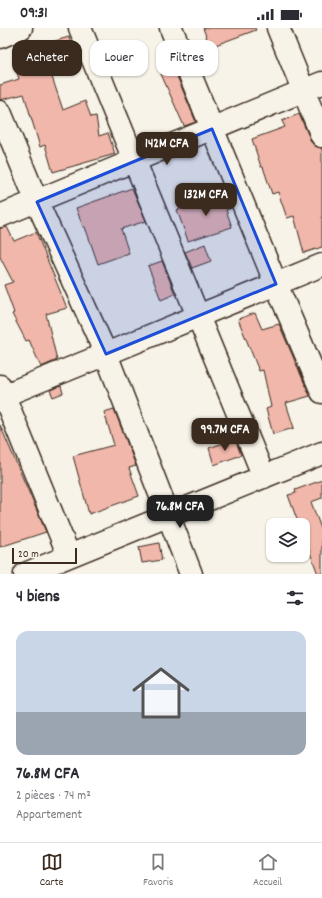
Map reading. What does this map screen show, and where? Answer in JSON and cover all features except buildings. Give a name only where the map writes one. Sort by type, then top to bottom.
[{"type":"street","points":[[0,37],[21,28]]},
{"type":"street","points":[[80,28],[197,317],[264,477]]},
{"type":"street","points":[[171,28],[322,392]]},
{"type":"street","points":[[278,28],[313,87],[322,136]]},
{"type":"street","points":[[0,216],[313,87]]},
{"type":"street","points":[[0,112],[36,202],[106,354],[191,574]]},
{"type":"street","points":[[69,556],[1,392],[106,354],[322,265]]},
{"type":"street","points":[[25,574],[322,453]]},
{"type":"highlighted area","points":[[212,129],[276,284],[106,354],[37,202]]}]
